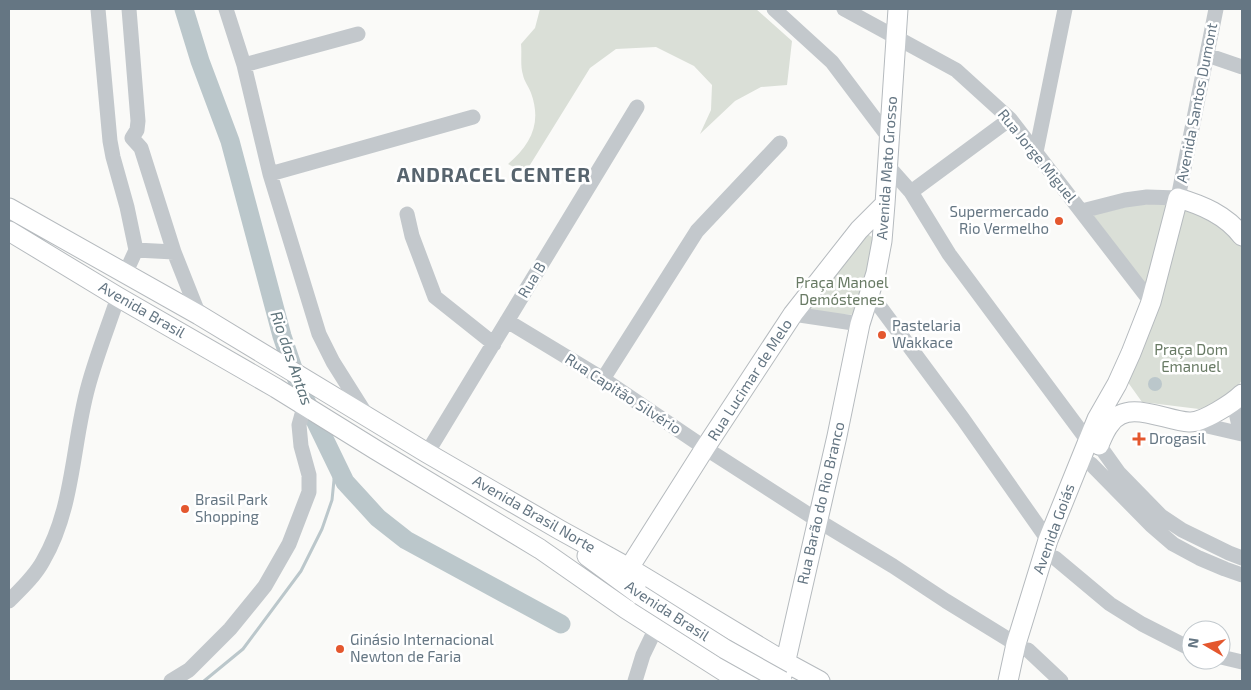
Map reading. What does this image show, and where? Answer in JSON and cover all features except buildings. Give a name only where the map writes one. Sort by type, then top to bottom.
[{"type":"main road","name":"Avenida Mato Grosso","points":[[860,324],[876,273],[882,241],[898,9]]},
{"type":"main road","points":[[1240,396],[1215,413],[1190,422],[1134,411],[1123,400],[1117,384],[1152,302],[1178,198],[1193,202],[1223,217],[1242,236]]},
{"type":"main road","name":"Rua Lucimar de Melo","points":[[629,568],[793,314],[859,230],[885,204]]},
{"type":"main road","name":"Avenida Brasil","points":[[9,208],[249,345]]},
{"type":"main road","name":"Avenida Brasil","points":[[10,231],[118,297],[276,388]]},
{"type":"main road","name":"Rua Barão do Rio Branco","points":[[782,681],[860,324]]},
{"type":"main road","name":"Avenida Brasil Norte","points":[[249,345],[427,453],[629,568],[820,681]]},
{"type":"main road","name":"Avenida Goiás","points":[[1008,681],[1040,604],[1055,558],[1091,464],[1098,419],[1117,384]]},
{"type":"main road","name":"Avenida Brasil Norte","points":[[276,388],[304,407],[540,549],[626,609],[738,681]]},
{"type":"main road","name":"Avenida Goiás","points":[[1020,681],[1022,647],[1048,540],[1093,443],[1114,419],[1124,413],[1134,411]]},
{"type":"main road","name":"Avenida Brasil","points":[[560,530],[575,547],[638,598],[714,655],[760,681]]},
{"type":"main road","name":"Avenida Brasil","points":[[540,549],[587,570],[782,681]]},
{"type":"street","points":[[98,9],[110,141],[136,250],[126,274]]},
{"type":"street","points":[[130,9],[138,121],[137,130],[132,138]]},
{"type":"street","points":[[226,9],[244,66],[270,174],[319,334],[332,362],[368,416]]},
{"type":"street","points":[[774,9],[832,62],[890,139]]},
{"type":"street","name":"Rua Jorge Miguel","points":[[844,9],[956,70],[1010,119],[1152,302]]},
{"type":"street","points":[[1036,152],[1065,9]]},
{"type":"street","name":"Avenida Santos Dumont","points":[[1178,198],[1216,9]]},
{"type":"street","points":[[244,66],[358,34]]},
{"type":"street","points":[[1208,55],[1242,67]]},
{"type":"street","name":"Rua B","points":[[427,453],[637,108]]},
{"type":"street","points":[[270,174],[473,117]]},
{"type":"street","points":[[912,192],[1010,119]]},
{"type":"street","points":[[110,141],[132,138]]},
{"type":"street","points":[[132,138],[141,148],[174,252],[199,315]]},
{"type":"street","points":[[603,379],[698,231],[780,143]]},
{"type":"street","points":[[887,165],[912,192],[949,254],[1093,443],[1161,516],[1182,530],[1236,555],[1225,569]]},
{"type":"street","points":[[1082,211],[1125,200],[1147,197],[1178,198]]},
{"type":"street","points":[[407,214],[412,236],[435,297],[494,344]]},
{"type":"street","points":[[136,250],[174,252]]},
{"type":"street","points":[[870,292],[963,419],[1048,540]]},
{"type":"street","points":[[9,602],[24,587],[43,561],[59,527],[71,480],[77,436],[88,387],[118,297]]},
{"type":"street","points":[[793,314],[860,324]]},
{"type":"street","name":"Rua Capitão Silvério","points":[[507,322],[603,379],[817,520],[1022,647],[1061,681]]},
{"type":"street","points":[[315,386],[324,384],[328,379],[331,373],[332,362]]},
{"type":"street","points":[[1240,396],[1236,406],[1236,413],[1242,430]]},
{"type":"street","points":[[171,681],[189,670],[230,629],[265,586],[289,544],[309,492],[309,475],[301,446],[299,425],[304,407]]},
{"type":"street","points":[[1190,422],[1242,434]]},
{"type":"street","points":[[1091,464],[1151,525],[1173,544],[1199,558],[1242,575]]},
{"type":"street","points":[[1055,558],[1110,604],[1142,624],[1181,644]]},
{"type":"street","points":[[635,681],[643,655],[656,628]]},
{"type":"green space","points":[[540,9],[756,9],[792,41],[787,85],[761,87],[735,101],[700,134],[711,110],[712,85],[694,66],[656,47],[616,49],[590,68],[525,173],[508,164],[523,149],[535,123],[534,104],[522,71],[521,44],[535,28]]},
{"type":"green space","name":"Praça Dom Emanuel","points":[[1167,202],[1222,222],[1242,248],[1242,380],[1235,391],[1217,405],[1199,409],[1142,402],[1127,381],[1160,304],[1093,215],[1130,206]]},
{"type":"green space","name":"Praça Manoel Demóstenes","points":[[861,230],[880,242],[858,315],[797,313]]},
{"type":"shaded area","points":[[1152,377],[1158,377],[1162,384],[1158,391],[1152,391],[1148,387],[1148,381]]},
{"type":"waterway","name":"Rio das Antas","points":[[184,9],[200,61],[230,141],[282,336],[300,389],[345,482],[378,518],[406,540],[561,624]]},
{"type":"waterway","points":[[204,681],[243,649],[301,571],[322,529],[332,500],[335,460]]},
{"type":"place","name":"Supermercado Rio Vermelho","points":[[1059,221]]},
{"type":"place","name":"Pastelaria Wakkace","points":[[882,335]]},
{"type":"place","name":"Drogasil","points":[[1139,439]]},
{"type":"place","name":"Brasil Park Shopping","points":[[185,509]]},
{"type":"place","name":"Ginásio Internacional Newton de Faria","points":[[340,649]]},
{"type":"district","name":"ANDRACEL CENTER","points":[[494,175]]}]
